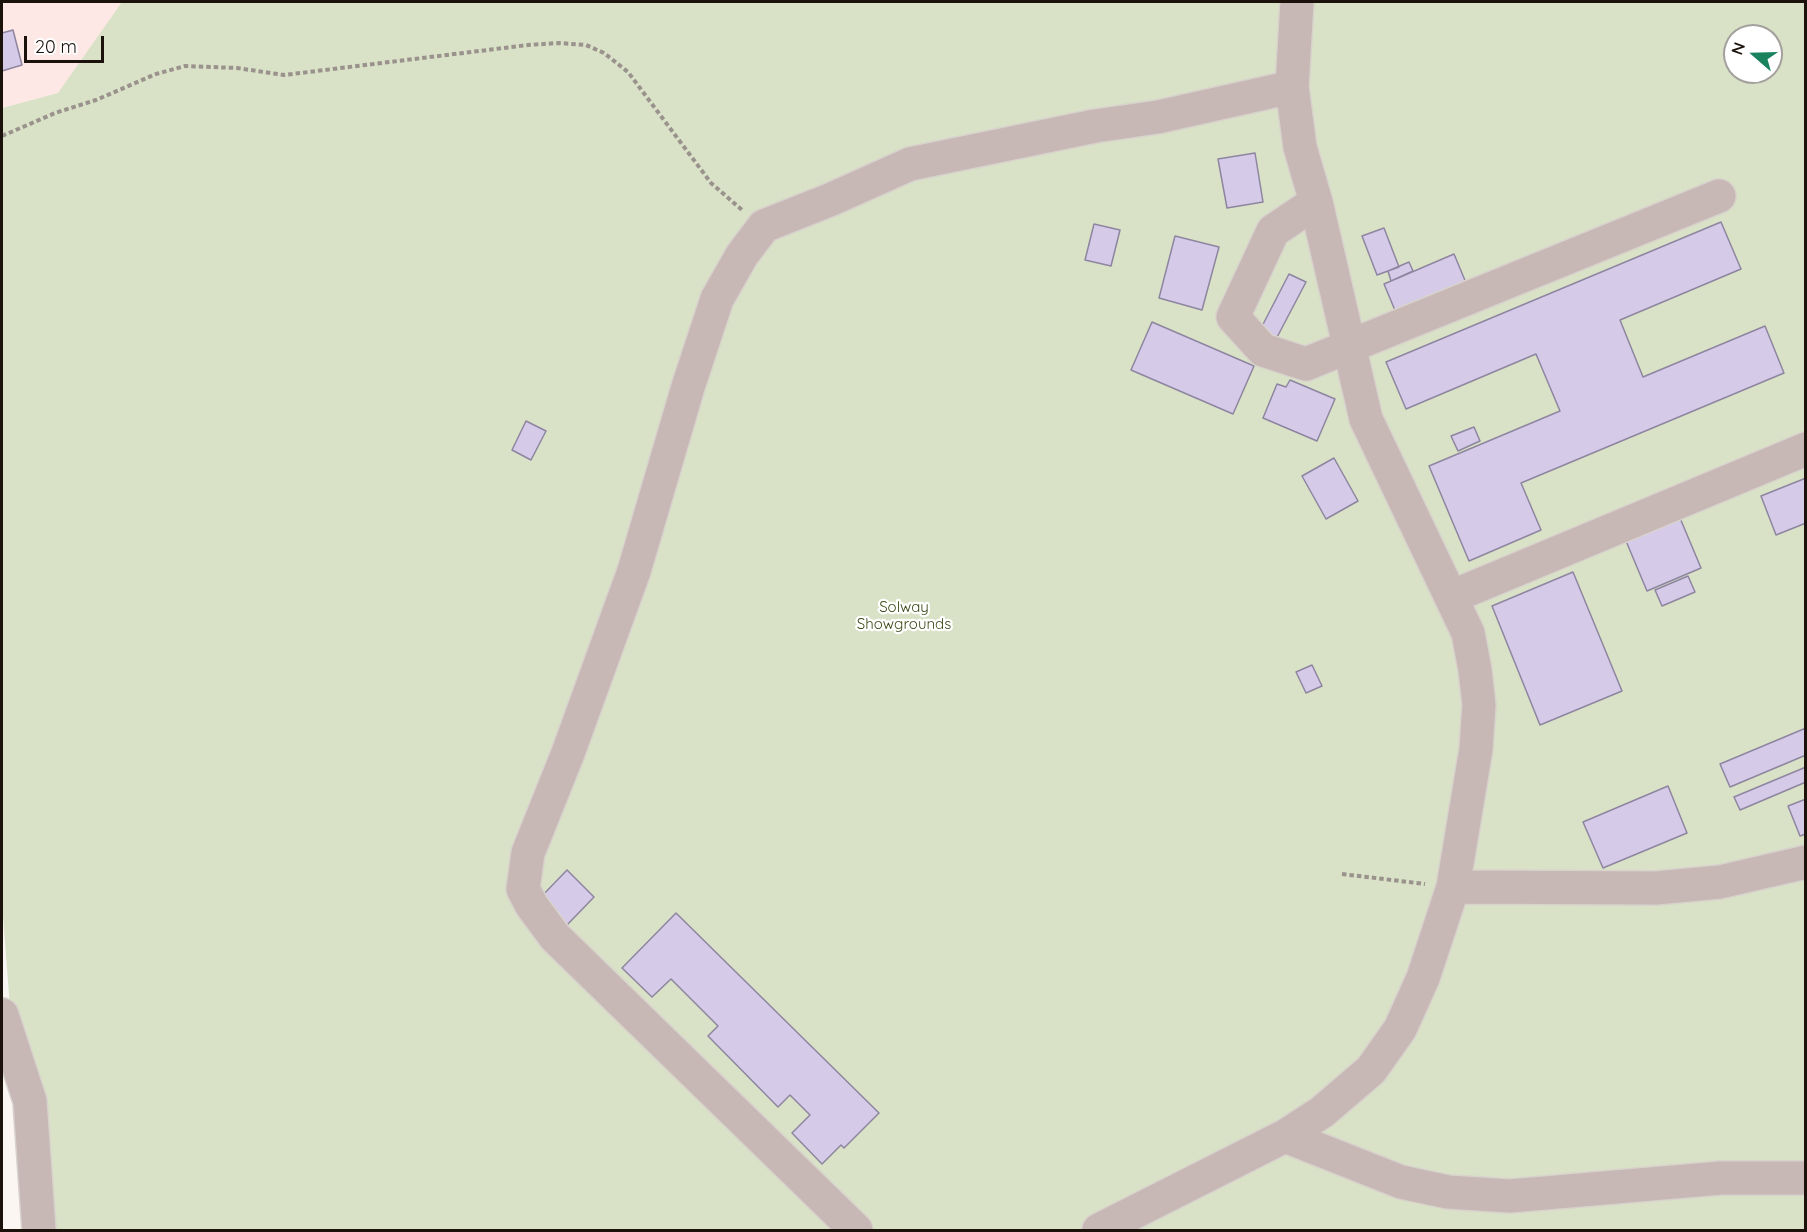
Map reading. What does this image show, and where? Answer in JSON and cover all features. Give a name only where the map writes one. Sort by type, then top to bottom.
[{"type":"street","points":[[1100,1230],[1285,1136],[1322,1112],[1371,1070],[1400,1029],[1423,978],[1453,887],[1476,749],[1479,705],[1476,670],[1468,633],[1366,419],[1316,202],[1300,147],[1292,87],[1297,2]]},
{"type":"street","points":[[856,1230],[555,937],[532,906],[523,888],[528,853],[568,753],[634,571],[688,387],[717,299],[742,255],[764,226],[910,164],[1095,126],[1158,117],[1292,87]]},
{"type":"street","points":[[1316,202],[1273,231],[1233,317],[1263,350],[1306,364],[1719,196]]},
{"type":"street","points":[[1451,597],[1806,449]]},
{"type":"street","points":[[1453,887],[1656,888],[1720,882],[1806,862]]},
{"type":"street","points":[[2,1015],[30,1101],[39,1230]]},
{"type":"street","points":[[1285,1136],[1401,1182],[1448,1192],[1510,1196],[1721,1178],[1806,1178]]},
{"type":"path","points":[[2,136],[55,113],[185,66],[237,68],[284,75],[528,45],[559,43],[586,45],[604,53],[628,72],[711,183],[746,214],[764,226]]},
{"type":"path","points":[[1342,874],[1453,887]]},
{"type":"shaded area","points":[[2,2],[403,2],[2,108]]},
{"type":"green space","name":"Solway Showgrounds","points":[[122,2],[1805,2],[1805,1230],[27,1230],[2,903],[2,108],[58,93]]},
{"type":"building","points":[[13,30],[22,65],[2,71],[2,33]]},
{"type":"building","points":[[1255,153],[1263,202],[1227,208],[1218,159]]},
{"type":"building","points":[[1721,222],[1741,269],[1620,320],[1643,377],[1765,326],[1784,373],[1521,483],[1541,530],[1469,561],[1429,466],[1560,411],[1536,354],[1406,409],[1386,362]]},
{"type":"building","points":[[1094,224],[1120,230],[1111,266],[1085,260]]},
{"type":"building","points":[[1384,228],[1399,267],[1377,275],[1362,236]]},
{"type":"building","points":[[1175,236],[1219,247],[1202,310],[1159,298]]},
{"type":"building","points":[[1454,254],[1469,290],[1399,320],[1384,284]]},
{"type":"building","points":[[1409,262],[1413,271],[1391,281],[1388,271]]},
{"type":"building","points":[[1289,274],[1306,282],[1274,343],[1258,334]]},
{"type":"building","points":[[1152,322],[1254,366],[1233,414],[1131,370]]},
{"type":"building","points":[[1290,380],[1335,399],[1317,441],[1263,418],[1277,384],[1286,387]]},
{"type":"building","points":[[526,421],[546,431],[531,460],[512,450]]},
{"type":"building","points":[[1474,427],[1480,441],[1458,451],[1451,436]]},
{"type":"building","points":[[1334,458],[1358,501],[1326,519],[1302,476]]},
{"type":"building","points":[[1806,478],[1806,523],[1776,535],[1761,496]]},
{"type":"building","points":[[1680,518],[1701,568],[1647,591],[1626,541]]},
{"type":"building","points":[[1573,572],[1622,691],[1540,725],[1492,606]]},
{"type":"building","points":[[1688,576],[1695,592],[1662,606],[1655,590]]},
{"type":"building","points":[[1312,665],[1322,686],[1306,693],[1296,672]]},
{"type":"building","points":[[1806,728],[1806,755],[1730,787],[1720,764]]},
{"type":"building","points":[[1806,767],[1806,782],[1740,810],[1734,797]]},
{"type":"building","points":[[1668,786],[1687,833],[1603,868],[1583,822]]},
{"type":"building","points":[[1806,799],[1806,834],[1800,836],[1788,806]]},
{"type":"building","points":[[567,870],[594,897],[567,925],[540,898]]},
{"type":"building","points":[[676,913],[879,1113],[844,1148],[841,1145],[822,1164],[792,1133],[810,1115],[790,1095],[778,1107],[708,1036],[718,1026],[671,979],[652,997],[622,968]]}]
